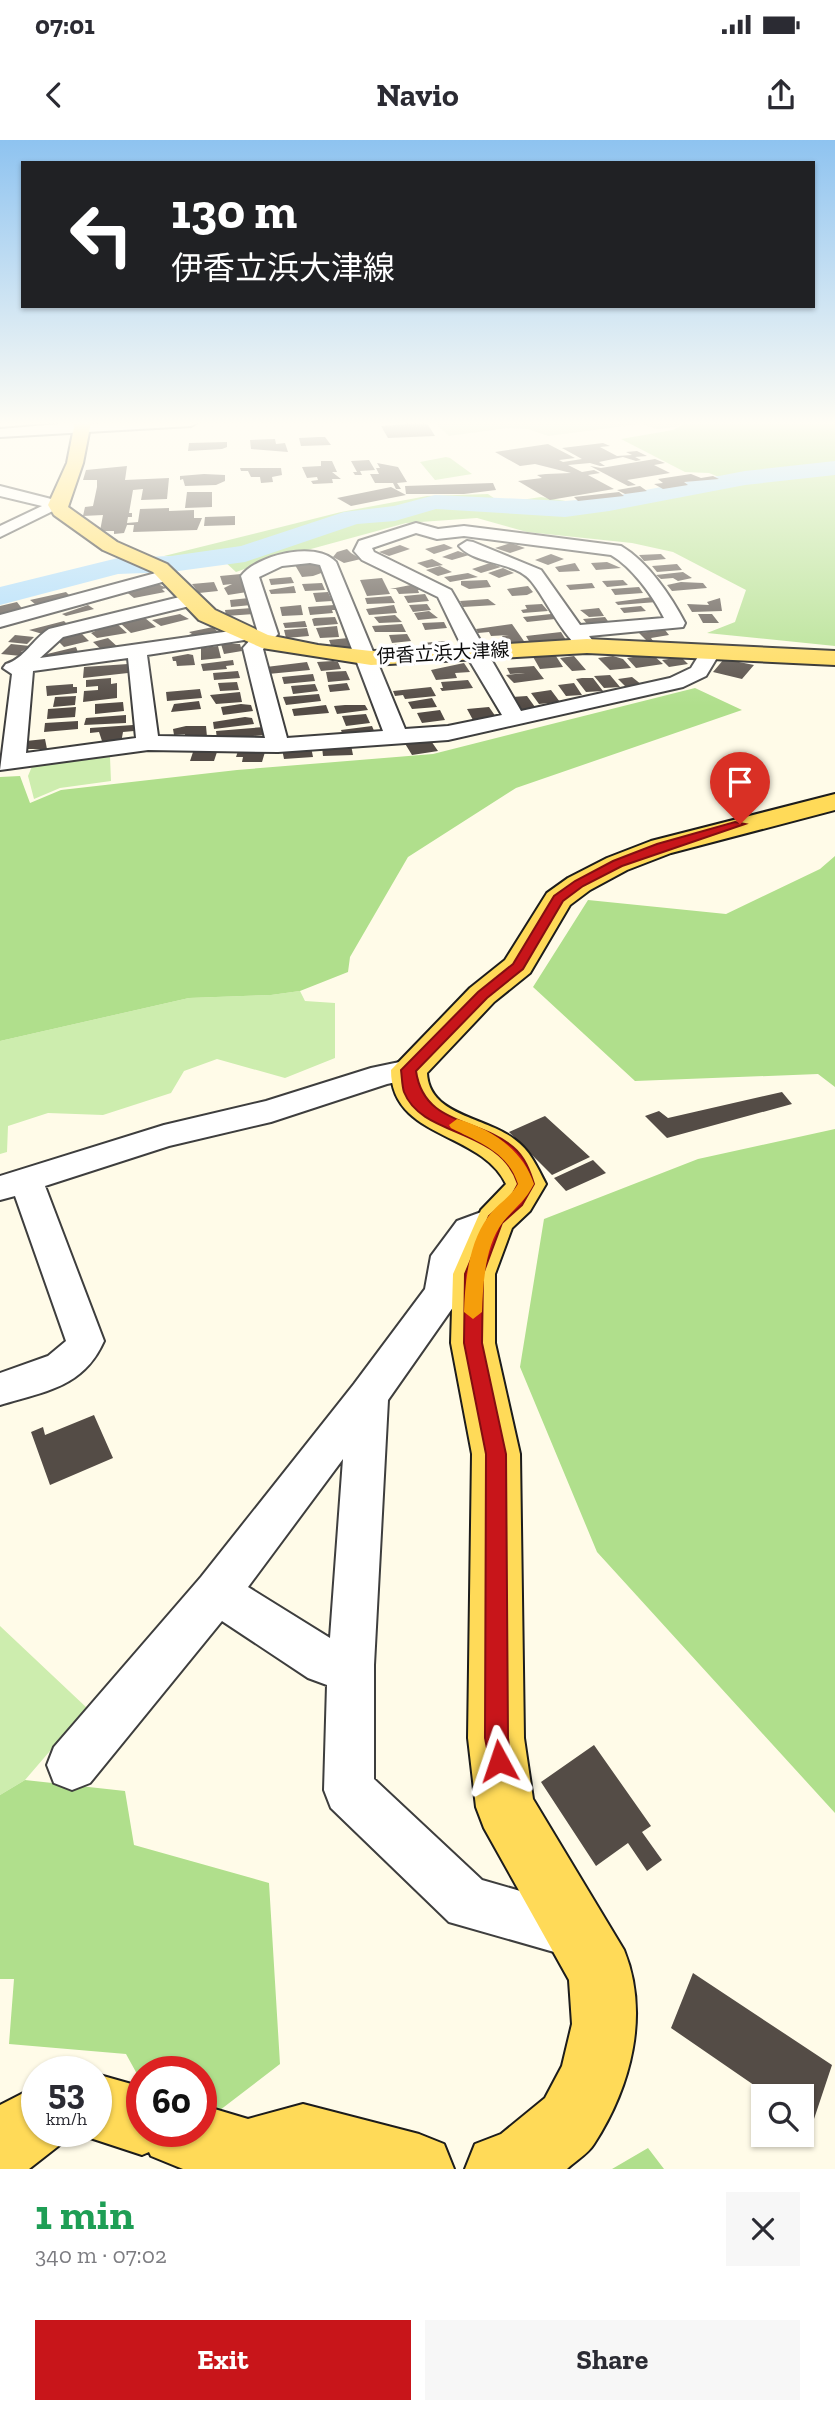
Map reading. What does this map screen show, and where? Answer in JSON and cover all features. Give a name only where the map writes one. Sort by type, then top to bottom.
[{"type":"main road","name":"伊香立浜大津線","points":[[69,517],[110,546],[158,568],[207,615],[253,638],[318,652],[364,657],[475,653],[581,639],[711,651],[835,658]]},
{"type":"main road","points":[[500,2169],[520,2162],[569,2122],[593,2076],[605,2024],[601,1973],[505,1807],[496,1738],[496,1454],[473,1343],[474,1274],[495,1220],[516,1201],[526,1184],[521,1167],[507,1150],[430,1113],[411,1092],[409,1070],[482,995],[518,966],[558,899],[579,884],[617,864],[661,846],[835,802]]},
{"type":"main road","points":[[0,2148],[21,2132]]},
{"type":"main road","points":[[217,2145],[248,2154],[303,2139],[419,2169]]},
{"type":"street","points":[[0,532],[32,517]]},
{"type":"street","points":[[437,534],[464,531],[621,552],[667,605],[676,623],[581,639],[535,574],[416,528],[365,544],[363,551],[442,591],[514,719]]},
{"type":"street","points":[[0,670],[268,634],[250,576],[265,567],[311,557],[321,558],[327,562],[397,738]]},
{"type":"street","points":[[0,621],[158,568]]},
{"type":"street","points":[[192,600],[56,633],[45,640],[23,666],[7,762],[148,743],[278,745],[448,733],[676,683],[699,672],[711,651]]},
{"type":"street","points":[[253,638],[253,648],[278,745]]},
{"type":"street","points":[[137,651],[148,743]]},
{"type":"street","points":[[0,1389],[67,1366],[81,1355],[85,1341],[13,1184],[164,1136],[271,1111],[409,1070]]},
{"type":"street","points":[[72,1765],[217,1591],[368,1396],[443,1293],[449,1256],[469,1230],[495,1220]]},
{"type":"street","points":[[368,1396],[351,1665],[349,1790],[468,1903],[575,1931]]},
{"type":"street","points":[[217,1591],[325,1662],[351,1665]]},
{"type":"green space","points":[[322,517],[835,517],[835,646],[707,633],[735,622],[746,590],[673,552],[632,543],[527,532],[477,518],[406,523],[236,572],[223,560],[164,556]]},
{"type":"green space","points":[[695,688],[742,710],[516,788],[408,857],[350,957],[348,972],[300,991],[271,995],[189,998],[0,1041],[0,777],[20,776],[30,803],[61,790],[237,770],[433,754]]},
{"type":"green space","points":[[110,757],[111,781],[60,788],[34,799],[28,776],[33,764]]},
{"type":"green space","points":[[835,856],[835,1087],[818,1074],[635,1081],[533,987],[588,900],[726,914],[820,869]]},
{"type":"green space","points":[[300,991],[305,1001],[335,1003],[335,1058],[285,1078],[217,1059],[184,1071],[171,1093],[103,1115],[48,1113],[8,1126],[7,1152],[0,1154],[0,1041],[189,998],[271,995]]},
{"type":"green space","points":[[835,1129],[835,1813],[597,1552],[520,1367],[544,1219],[698,1159]]},
{"type":"green space","points":[[0,1626],[87,1708],[25,1780],[0,1795]]},
{"type":"green space","points":[[25,1780],[125,1791],[134,1845],[269,1883],[280,2064],[217,2112],[217,2056],[127,2056],[9,2044],[14,1979],[0,1979],[0,1795]]},
{"type":"green space","points":[[648,2148],[664,2169],[612,2169]]},
{"type":"building","points":[[103,517],[132,517],[128,517],[127,523],[138,522],[139,517],[202,518],[197,530],[133,532],[134,525],[127,525],[124,533],[100,531]]},
{"type":"building","points":[[205,517],[235,517],[235,525],[204,526]]},
{"type":"building","points":[[511,543],[525,548],[510,553],[495,548]]},
{"type":"building","points":[[444,544],[453,548],[434,554],[425,549]]},
{"type":"building","points":[[400,545],[410,549],[389,556],[379,552]]},
{"type":"building","points":[[347,549],[361,559],[344,563],[333,557],[337,552]]},
{"type":"building","points":[[458,551],[469,555],[452,560],[442,557]]},
{"type":"building","points":[[551,554],[564,559],[548,565],[535,560]]},
{"type":"building","points":[[661,554],[666,559],[644,561],[639,555]]},
{"type":"building","points":[[432,559],[443,565],[427,568],[417,563]]},
{"type":"building","points":[[607,562],[621,568],[596,570],[591,563]]},
{"type":"building","points":[[320,563],[324,572],[302,577],[295,565]]},
{"type":"building","points":[[490,563],[501,567],[481,573],[472,569]]},
{"type":"building","points":[[575,563],[580,571],[559,572],[555,567]]},
{"type":"building","points":[[677,564],[682,570],[657,572],[652,566]]},
{"type":"building","points":[[440,566],[452,572],[438,576],[426,570]]},
{"type":"building","points":[[503,568],[514,573],[499,578],[488,573]]},
{"type":"building","points":[[683,572],[692,578],[678,581],[673,578],[661,579],[656,575]]},
{"type":"building","points":[[468,573],[478,577],[450,582],[444,577]]},
{"type":"building","points":[[241,574],[247,592],[228,595],[224,588],[232,584],[223,585],[220,576]]},
{"type":"building","points":[[291,577],[294,583],[271,585],[269,579]]},
{"type":"building","points":[[382,578],[390,594],[367,596],[360,580]]},
{"type":"building","points":[[487,580],[491,587],[469,589],[461,585],[461,581]]},
{"type":"building","points":[[623,580],[628,585],[607,587],[602,581]]},
{"type":"building","points":[[153,582],[167,588],[162,589],[165,592],[134,598],[124,590]]},
{"type":"building","points":[[214,582],[218,591],[199,593],[192,584]]},
{"type":"building","points":[[681,582],[703,583],[707,588],[672,591],[667,585]]},
{"type":"building","points":[[322,583],[325,590],[305,591],[302,584]]},
{"type":"building","points":[[592,583],[595,588],[570,590],[566,585]]},
{"type":"building","points":[[416,584],[422,589],[418,590],[419,593],[399,594],[396,589],[390,589]]},
{"type":"building","points":[[294,586],[296,593],[271,594],[269,590]]},
{"type":"building","points":[[528,586],[533,592],[527,595],[512,596],[507,589]]},
{"type":"building","points":[[639,587],[643,593],[615,595],[611,589]]},
{"type":"building","points":[[66,592],[70,596],[65,597],[68,599],[48,605],[45,602],[35,604],[30,600]]},
{"type":"building","points":[[328,592],[332,601],[316,602],[313,593]]},
{"type":"building","points":[[425,594],[429,601],[408,603],[404,596]]},
{"type":"building","points":[[391,596],[395,603],[367,604],[365,598]]},
{"type":"building","points":[[652,597],[657,602],[618,605],[615,602]]},
{"type":"building","points":[[249,598],[251,605],[231,607],[230,600]]},
{"type":"building","points":[[720,598],[722,611],[692,612],[687,604],[709,605],[707,602]]},
{"type":"building","points":[[488,599],[496,605],[463,607],[460,601]]},
{"type":"building","points":[[17,602],[24,611],[0,616],[0,606]]},
{"type":"building","points":[[427,604],[431,610],[413,612],[409,605]]},
{"type":"building","points":[[542,604],[548,611],[523,613],[521,610],[527,609],[525,605]]},
{"type":"building","points":[[88,605],[94,609],[66,616],[62,614]]},
{"type":"building","points":[[301,605],[303,615],[282,616],[280,607]]},
{"type":"building","points":[[334,605],[336,610],[332,610],[333,613],[310,615],[308,607]]},
{"type":"building","points":[[394,605],[397,613],[369,615],[366,609]]},
{"type":"building","points":[[641,606],[646,611],[624,613],[620,608]]},
{"type":"building","points":[[252,608],[254,614],[226,616],[225,610]]},
{"type":"building","points":[[599,608],[604,616],[589,617],[580,610]]},
{"type":"building","points":[[429,611],[438,618],[418,620],[414,613]]},
{"type":"building","points":[[180,614],[189,619],[161,626],[152,620]]},
{"type":"building","points":[[551,614],[555,619],[527,622],[523,617]]},
{"type":"building","points":[[698,614],[712,614],[719,623],[703,623]]},
{"type":"building","points":[[395,615],[402,622],[379,623],[374,617]]},
{"type":"building","points":[[335,617],[338,624],[314,626],[312,619]]},
{"type":"building","points":[[605,617],[610,624],[588,625],[583,619]]},
{"type":"building","points":[[145,618],[156,627],[131,633],[120,623]]},
{"type":"building","points":[[64,621],[70,627],[43,633],[46,635],[29,630]]},
{"type":"building","points":[[305,621],[307,627],[285,628],[283,623]]},
{"type":"building","points":[[115,622],[127,633],[97,638],[91,633]]},
{"type":"building","points":[[444,622],[447,628],[425,630],[422,623]]},
{"type":"building","points":[[402,624],[406,632],[375,632],[372,626]]},
{"type":"building","points":[[512,624],[526,644],[506,644],[502,636],[509,635],[491,636],[489,632],[478,633],[476,629]]},
{"type":"building","points":[[337,626],[339,637],[320,638],[316,628]]},
{"type":"building","points":[[213,627],[220,634],[193,640],[189,635],[192,634],[189,632]]},
{"type":"building","points":[[307,628],[309,636],[286,638],[284,630]]},
{"type":"building","points":[[665,630],[669,635],[651,638],[653,641],[647,641],[639,633]]},
{"type":"building","points":[[561,632],[566,640],[530,643],[526,636]]},
{"type":"building","points":[[82,634],[89,641],[64,647],[56,639]]},
{"type":"building","points":[[407,634],[411,641],[392,643],[389,635]]},
{"type":"building","points":[[15,635],[34,637],[27,644],[8,642]]},
{"type":"building","points":[[108,638],[120,649],[105,653],[93,642]]},
{"type":"building","points":[[348,638],[351,647],[332,648],[329,640]]},
{"type":"building","points":[[446,641],[451,649],[426,651],[422,643]]},
{"type":"building","points":[[11,644],[30,646],[21,652],[25,652],[21,656],[1,654]]},
{"type":"building","points":[[221,644],[240,644],[242,651],[224,654]]},
{"type":"building","points":[[402,644],[405,651],[381,653],[378,646]]},
{"type":"building","points":[[218,646],[221,658],[201,660],[201,648]]},
{"type":"building","points":[[76,647],[79,655],[46,660],[43,655]]},
{"type":"building","points":[[554,653],[563,667],[540,669],[532,655]]},
{"type":"building","points":[[637,654],[653,655],[663,664],[636,668],[627,658],[639,656]]},
{"type":"building","points":[[193,655],[195,665],[177,666],[176,661],[173,661],[172,657]]},
{"type":"building","points":[[574,656],[586,670],[572,671],[560,658]]},
{"type":"building","points":[[613,656],[623,659],[631,668],[610,670],[598,658]]},
{"type":"building","points":[[681,657],[688,664],[669,667],[662,660]]},
{"type":"building","points":[[724,659],[754,665],[742,679],[713,672]]},
{"type":"building","points":[[233,660],[234,665],[226,666],[227,669],[203,671],[201,664]]},
{"type":"building","points":[[307,662],[310,670],[268,674],[266,667]]},
{"type":"building","points":[[317,662],[338,662],[341,669],[321,671]]},
{"type":"building","points":[[464,663],[470,672],[455,673],[457,678],[436,680],[431,670]]},
{"type":"building","points":[[128,664],[128,673],[83,678],[84,667]]},
{"type":"building","points":[[534,666],[544,679],[514,683],[506,675],[525,673],[510,674],[507,668]]},
{"type":"building","points":[[238,671],[240,678],[214,680],[213,673]]},
{"type":"building","points":[[346,671],[350,680],[328,682],[326,672]]},
{"type":"building","points":[[313,674],[315,681],[284,684],[282,677]]},
{"type":"building","points":[[610,675],[620,687],[604,688],[594,676]]},
{"type":"building","points":[[632,677],[642,685],[626,687],[618,679]]},
{"type":"building","points":[[111,678],[111,684],[117,683],[117,698],[83,702],[84,691],[98,690],[98,686],[86,687],[86,680]]},
{"type":"building","points":[[593,678],[603,691],[586,692],[576,679]]},
{"type":"building","points":[[468,680],[473,688],[442,691],[440,688],[443,688],[441,682]]},
{"type":"building","points":[[237,682],[239,690],[220,691],[218,683]]},
{"type":"building","points":[[347,683],[350,690],[330,692],[328,685]]},
{"type":"building","points":[[574,683],[582,695],[566,696],[558,685]]},
{"type":"building","points":[[73,684],[73,687],[77,687],[77,693],[47,696],[46,686]]},
{"type":"building","points":[[315,684],[318,691],[293,694],[291,686]]},
{"type":"building","points":[[431,687],[436,696],[405,699],[403,695],[395,696],[393,691]]},
{"type":"building","points":[[200,689],[202,698],[167,701],[166,692]]},
{"type":"building","points":[[551,690],[560,702],[539,704],[531,693]]},
{"type":"building","points":[[240,692],[242,702],[216,704],[210,695]]},
{"type":"building","points":[[319,694],[321,701],[286,705],[283,697]]},
{"type":"building","points":[[76,696],[75,705],[53,707],[55,697]]},
{"type":"building","points":[[527,696],[535,707],[522,712],[512,697]]},
{"type":"building","points":[[432,698],[437,707],[412,709],[408,702]]},
{"type":"building","points":[[199,701],[201,709],[171,712],[174,704]]},
{"type":"building","points":[[123,702],[124,711],[95,714],[95,704]]},
{"type":"building","points":[[251,705],[253,711],[223,715],[221,707]]},
{"type":"building","points":[[326,705],[329,713],[294,716],[292,709]]},
{"type":"building","points":[[365,705],[368,710],[337,714],[334,706]]},
{"type":"building","points":[[76,707],[75,717],[47,719],[48,709]]},
{"type":"building","points":[[489,707],[496,717],[473,720],[467,709]]},
{"type":"building","points":[[440,710],[445,720],[422,723],[417,713]]},
{"type":"building","points":[[366,714],[370,723],[346,726],[342,716]]},
{"type":"building","points":[[126,715],[126,723],[84,725],[86,718]]},
{"type":"building","points":[[252,718],[254,724],[214,729],[213,722]]},
{"type":"building","points":[[78,721],[78,729],[44,732],[45,723]]},
{"type":"building","points":[[133,725],[134,731],[123,732],[121,743],[103,744],[99,732],[90,733],[90,728]]},
{"type":"building","points":[[206,726],[207,737],[185,739],[185,734],[174,735],[173,729]]},
{"type":"building","points":[[372,726],[375,733],[343,736],[341,730]]},
{"type":"building","points":[[264,727],[266,735],[217,739],[216,731]]},
{"type":"building","points":[[429,738],[438,751],[412,755],[404,742]]},
{"type":"building","points":[[45,739],[47,749],[26,749],[26,741]]},
{"type":"building","points":[[351,745],[353,755],[323,756],[322,747]]},
{"type":"building","points":[[311,747],[313,757],[284,759],[282,749]]},
{"type":"building","points":[[194,749],[218,749],[214,761],[190,761]]},
{"type":"building","points":[[238,751],[265,752],[262,762],[242,762],[243,757],[236,757]]},
{"type":"building","points":[[782,1092],[792,1104],[667,1138],[645,1116],[659,1111],[668,1118]]},
{"type":"building","points":[[545,1116],[590,1157],[552,1175],[509,1132]]},
{"type":"building","points":[[593,1160],[606,1173],[566,1191],[554,1178]]},
{"type":"building","points":[[94,1415],[113,1458],[50,1485],[31,1432],[43,1427],[45,1435]]},
{"type":"building","points":[[594,1745],[651,1826],[642,1832],[662,1860],[647,1871],[628,1843],[596,1866],[541,1782]]},
{"type":"building","points":[[693,1973],[832,2065],[814,2119],[814,2084],[753,2084],[671,2028]]},
{"type":"waterway","points":[[0,596],[58,579],[118,566],[171,564],[245,554],[356,517]]},
{"type":"slow traffic","points":[[457,1125],[507,1150],[521,1167],[526,1184],[516,1201],[495,1220],[474,1274],[473,1312]]},
{"type":"route","points":[[499,1761],[496,1738],[496,1454],[473,1343],[474,1274],[495,1220],[516,1201],[526,1184],[521,1167],[507,1150],[430,1113],[411,1092],[409,1070],[482,995],[518,966],[558,899],[579,884],[617,864],[661,846],[740,824]]}]
